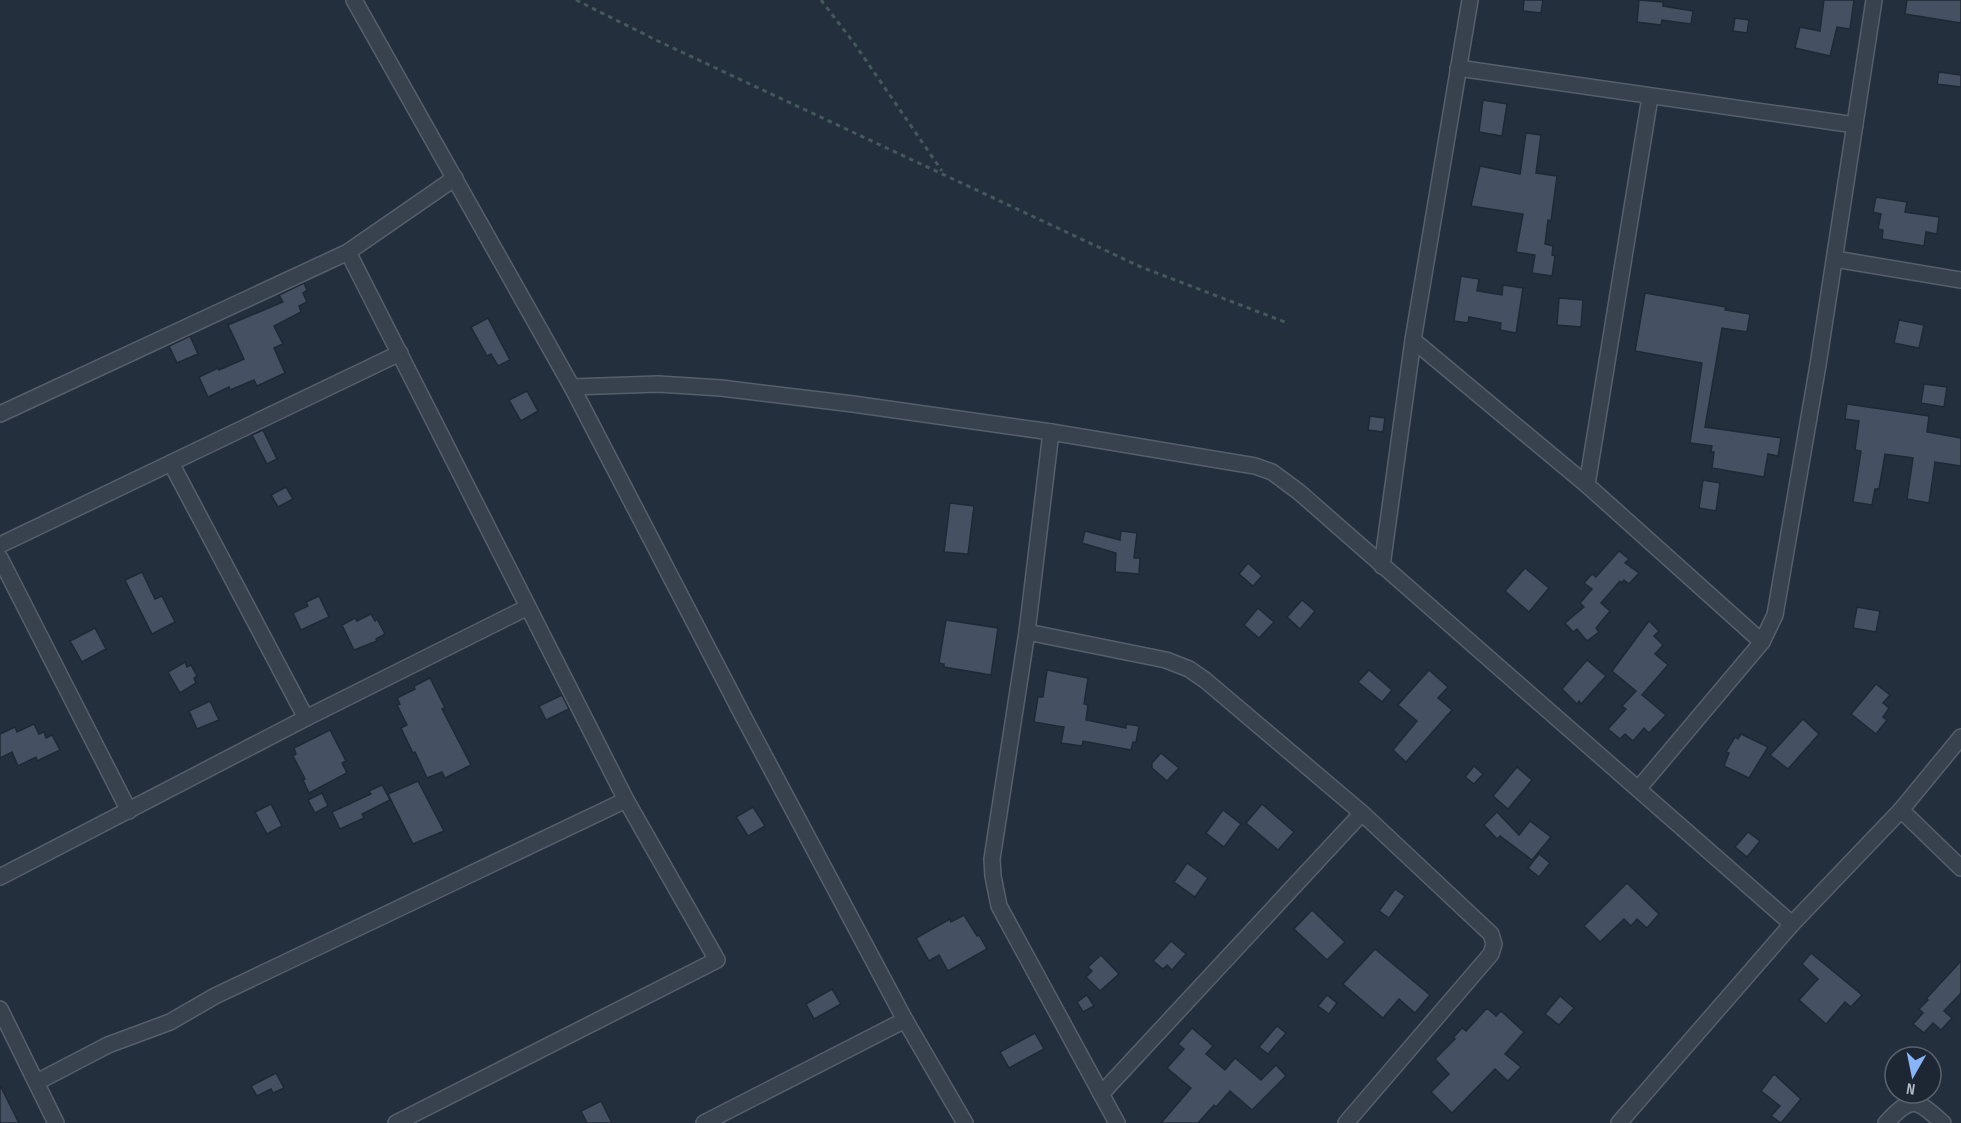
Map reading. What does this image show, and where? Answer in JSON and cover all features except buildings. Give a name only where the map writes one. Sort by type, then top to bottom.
[{"type":"street","points":[[354,0],[572,387],[905,1020],[965,1123]]},
{"type":"street","points":[[1382,566],[1413,340],[1470,0]]},
{"type":"street","points":[[1639,788],[1762,642],[1775,615],[1835,259],[1874,0]]},
{"type":"street","points":[[1458,68],[1855,125]]},
{"type":"street","points":[[1587,485],[1621,287],[1650,97]]},
{"type":"street","points":[[0,414],[348,252],[455,178]]},
{"type":"street","points":[[348,252],[626,800],[717,960],[397,1123]]},
{"type":"street","points":[[1835,259],[1961,280]]},
{"type":"street","points":[[1413,340],[1587,485],[1762,642]]},
{"type":"street","points":[[0,545],[400,353]]},
{"type":"street","points":[[572,387],[658,384],[721,388],[1051,432],[1255,466],[1272,472],[1299,492],[1792,924]]},
{"type":"street","points":[[1051,432],[1027,632],[992,859],[993,876],[999,906],[1117,1123]]},
{"type":"street","points":[[171,463],[306,718]]},
{"type":"street","points":[[0,558],[129,811]]},
{"type":"street","points":[[0,877],[528,606]]},
{"type":"street","points":[[1027,632],[1166,660],[1189,669],[1362,813],[1491,934],[1494,944],[1491,954],[1346,1123]]},
{"type":"street","points":[[1619,1123],[1792,924],[1901,810],[1961,738]]},
{"type":"street","points":[[38,1082],[108,1045],[170,1022],[226,991],[626,800]]},
{"type":"street","points":[[1901,810],[1961,868]]},
{"type":"street","points":[[1101,1095],[1362,813]]},
{"type":"street","points":[[0,1009],[38,1082],[56,1123]]},
{"type":"street","points":[[704,1123],[905,1020]]},
{"type":"street","points":[[1887,1123],[1901,1107],[1913,1103],[1926,1108],[1943,1123]]},
{"type":"path","points":[[576,0],[658,41],[1142,267],[1285,322]]},
{"type":"path","points":[[821,0],[854,43],[943,173]]}]
